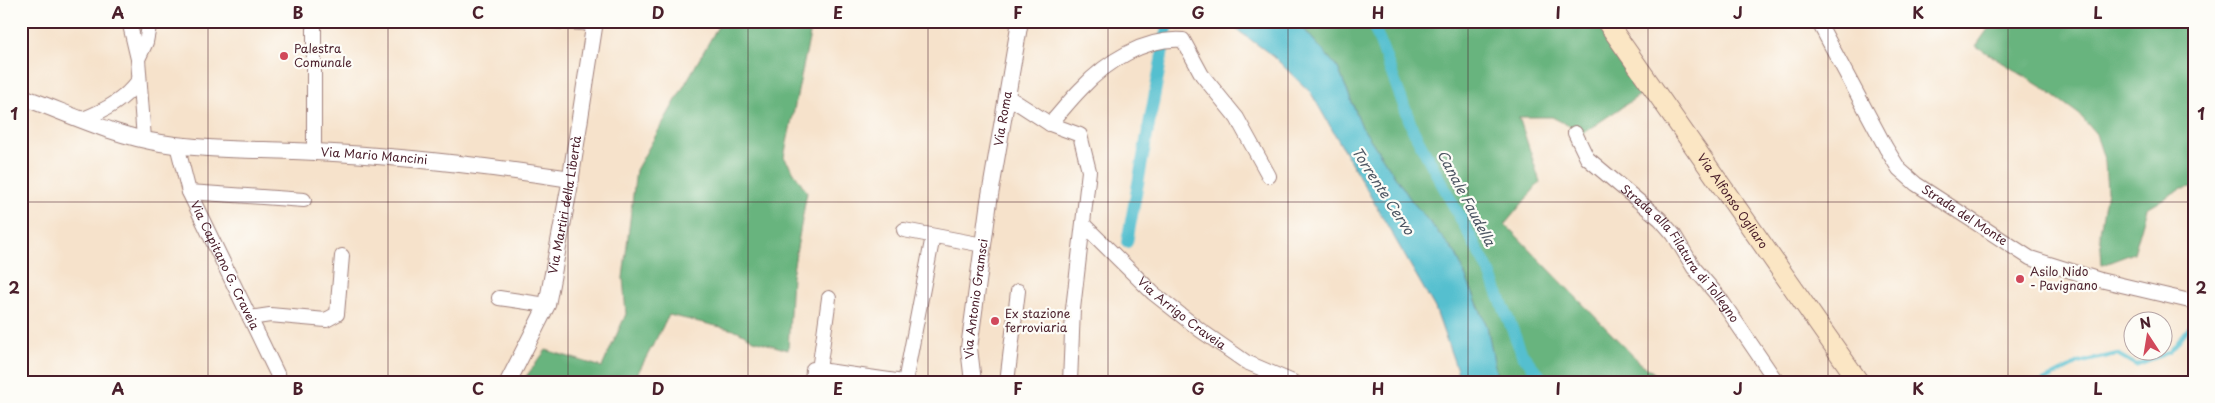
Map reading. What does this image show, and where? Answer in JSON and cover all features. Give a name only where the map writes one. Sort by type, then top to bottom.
[{"type":"main road","name":"Via Alfonso Ogliaro","points":[[1606,21],[1859,382]]},
{"type":"street","points":[[130,21],[138,58],[144,139]]},
{"type":"street","points":[[138,58],[146,42],[150,21]]},
{"type":"street","points":[[314,21],[314,152]]},
{"type":"street","points":[[551,21],[595,22]]},
{"type":"street","name":"Via Roma","points":[[987,217],[1020,21]]},
{"type":"street","name":"Strada del Monte","points":[[1818,21],[1886,148],[1899,169],[1916,184],[2030,258],[2100,280],[2194,302]]},
{"type":"street","name":"Via Martiri della Libertà","points":[[508,382],[547,305],[570,179],[595,22]]},
{"type":"street","points":[[1050,124],[1081,89],[1108,66],[1135,50],[1167,39],[1182,40],[1202,75],[1238,118],[1269,176]]},
{"type":"street","points":[[83,119],[107,110],[130,93],[139,80]]},
{"type":"street","name":"Via Mario Mancini","points":[[21,95],[120,134],[177,145],[241,151],[314,152],[438,160],[570,179]]},
{"type":"street","points":[[1008,98],[1050,124],[1080,135],[1089,171],[1074,309],[1070,382]]},
{"type":"street","name":"Strada alla Filatura di Tollegno","points":[[1575,133],[1587,158],[1660,219],[1674,235],[1694,268],[1719,297],[1774,378],[1779,382]]},
{"type":"street","name":"Via Capitano G. Craveia","points":[[177,145],[189,192],[281,382]]},
{"type":"street","points":[[189,192],[304,200]]},
{"type":"street","name":"Via Antonio Gramsci","points":[[972,382],[969,348],[987,217]]},
{"type":"street","name":"Via Arrigo Craveia","points":[[1084,225],[1153,293],[1200,330],[1246,362],[1294,382]]},
{"type":"street","points":[[904,230],[982,245]]},
{"type":"street","points":[[829,298],[815,376],[904,382],[933,236]]},
{"type":"street","points":[[250,318],[270,314],[326,320],[337,314],[342,256]]},
{"type":"street","points":[[1007,382],[1018,291]]},
{"type":"street","points":[[499,298],[547,305]]},
{"type":"green space","points":[[721,21],[820,21],[810,34],[784,157],[807,192],[792,276],[788,350],[754,340],[738,331],[669,315],[633,382],[522,382],[546,350],[602,367],[626,314],[623,278],[636,170]]},
{"type":"green space","points":[[1297,21],[1598,21],[1643,93],[1583,133],[1552,117],[1519,117],[1540,182],[1505,224],[1639,362],[1666,382],[1498,382],[1487,326],[1456,254],[1411,200],[1362,127],[1338,68]]},
{"type":"green space","points":[[2023,21],[2194,21],[2194,187],[2182,188],[2147,208],[2134,253],[2102,265],[2100,232],[2107,191],[2105,162],[2096,134],[2080,115],[2043,88],[1976,46],[1988,29]]},
{"type":"water","name":"Torrente Cervo","points":[[1225,21],[1297,21],[1338,68],[1362,127],[1411,200],[1456,254],[1487,326],[1498,382],[1458,382],[1457,370],[1435,308],[1311,93],[1273,56]]},
{"type":"waterway","points":[[1166,33],[1169,21]]},
{"type":"waterway","name":"Canale Faudella","points":[[1372,21],[1413,130],[1490,273],[1522,354],[1545,382]]},
{"type":"waterway","points":[[1127,242],[1163,50]]},
{"type":"waterway","points":[[2041,382],[2078,363],[2117,354],[2136,365],[2170,352],[2194,321]]},
{"type":"place","name":"Palestra Comunale","points":[[284,56]]},
{"type":"place","name":"Asilo Nido - Pavignano","points":[[2020,279]]},
{"type":"place","name":"Ex stazione ferroviaria","points":[[995,321]]}]
